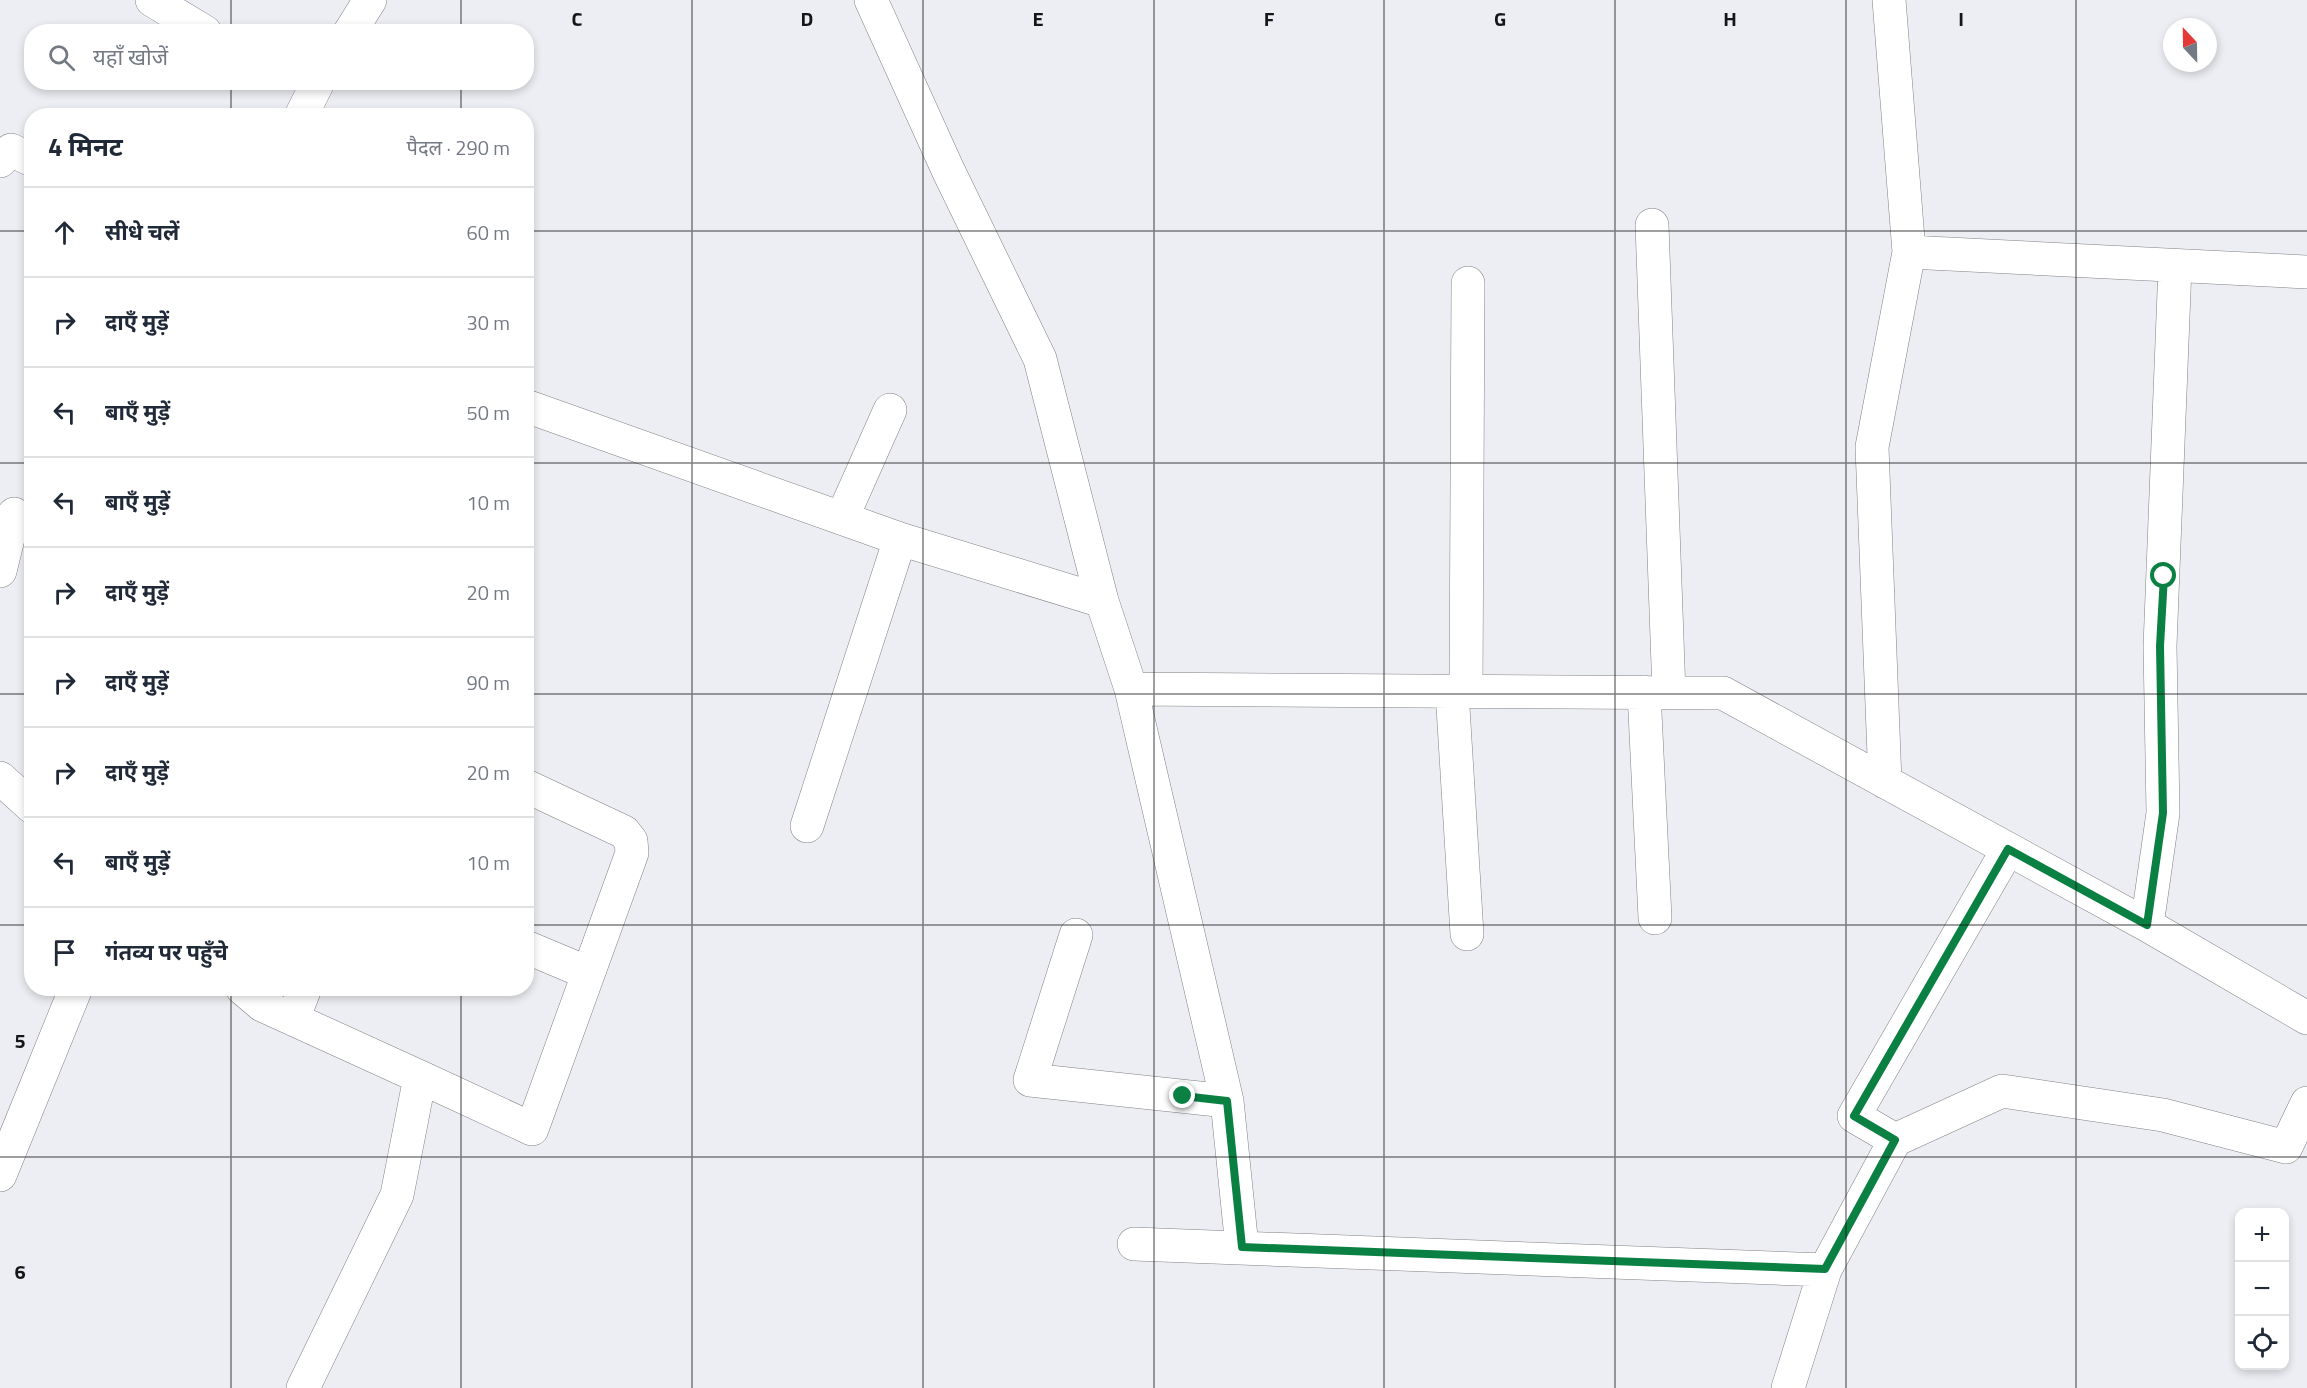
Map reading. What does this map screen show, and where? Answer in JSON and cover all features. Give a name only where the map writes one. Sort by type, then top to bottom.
[{"type":"street","points":[[152,0],[192,24]]},
{"type":"street","points":[[356,24],[370,0]]},
{"type":"street","points":[[871,0],[948,170],[1040,359],[1102,601],[1131,689],[1227,1101],[1242,1247]]},
{"type":"street","points":[[1885,782],[1872,447],[1909,252],[1889,0]]},
{"type":"street","points":[[0,161],[10,150],[24,156]]},
{"type":"street","points":[[1652,225],[1657,693],[1655,918]]},
{"type":"street","points":[[1909,252],[2307,272]]},
{"type":"street","points":[[2147,925],[2163,813],[2160,646],[2175,266]]},
{"type":"street","points":[[1467,934],[1459,691],[1468,283]]},
{"type":"street","points":[[534,408],[900,539],[1102,601]]},
{"type":"street","points":[[842,518],[890,410]]},
{"type":"street","points":[[0,571],[14,514]]},
{"type":"street","points":[[807,826],[900,539]]},
{"type":"street","points":[[1131,689],[1723,693],[2147,925],[2307,1018]]},
{"type":"street","points":[[0,778],[24,800]]},
{"type":"street","points":[[251,996],[262,1005],[532,1129],[632,853],[631,841],[624,832],[534,790]]},
{"type":"street","points":[[1895,1140],[1854,1116],[2008,849]]},
{"type":"street","points":[[1076,935],[1030,1080],[1227,1101]]},
{"type":"street","points":[[534,950],[588,973]]},
{"type":"street","points":[[0,1175],[73,996]]},
{"type":"street","points":[[293,1019],[302,996]]},
{"type":"street","points":[[303,1388],[397,1195],[420,1077]]},
{"type":"street","points":[[1788,1388],[1825,1269],[1895,1140],[2002,1091],[2163,1115],[2286,1148],[2307,1103]]},
{"type":"street","points":[[1134,1244],[1825,1269]]},
{"type":"route","points":[[1183,1096],[1227,1101],[1242,1247],[1825,1269],[1895,1140],[1854,1116],[2008,849],[2147,925],[2163,813],[2160,646],[2164,576]]}]
